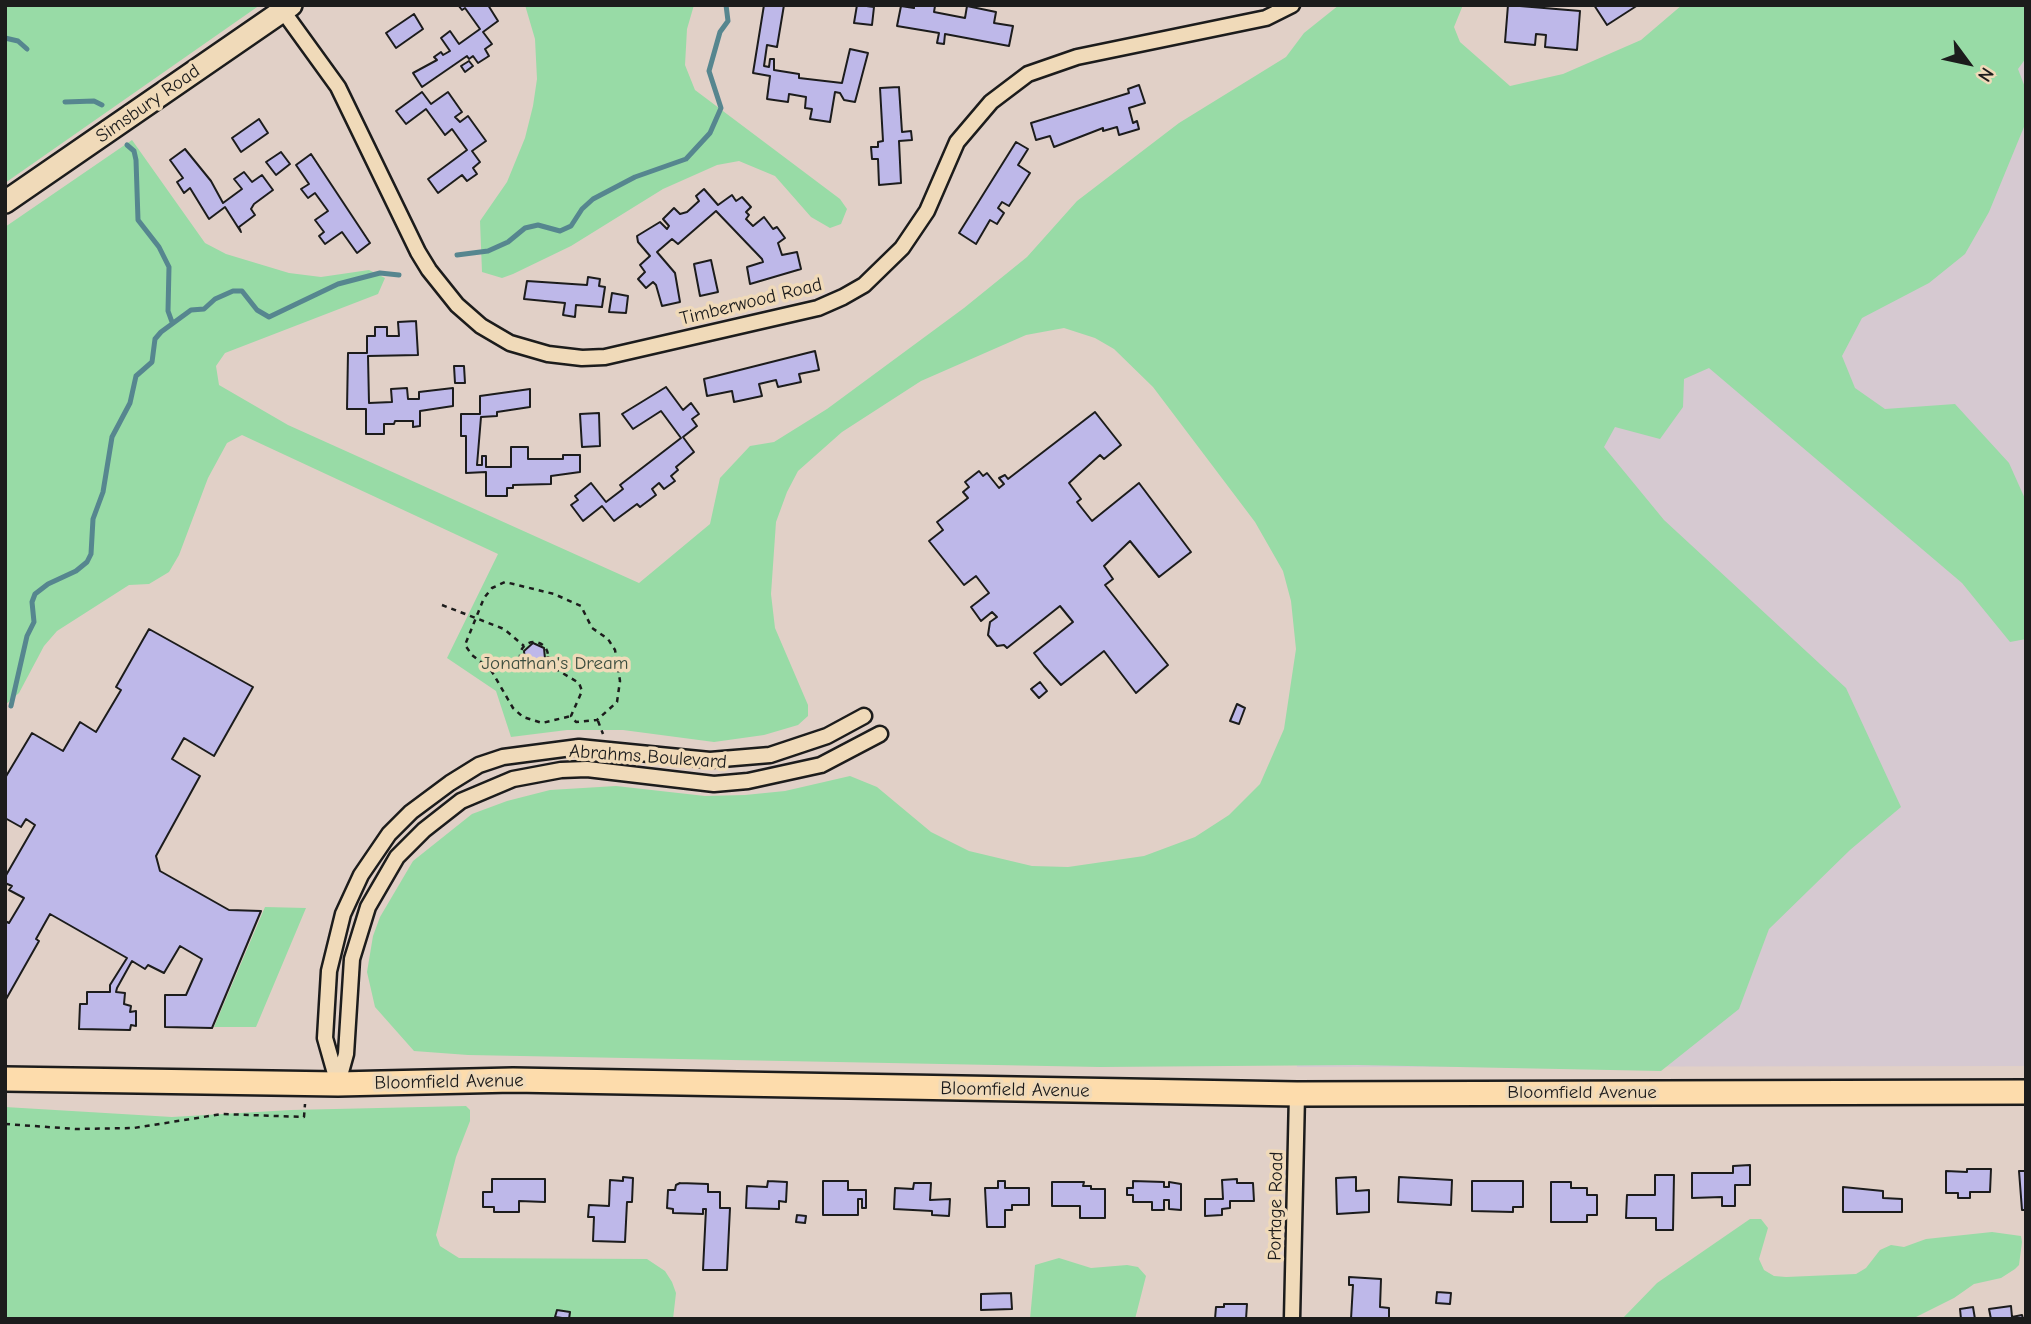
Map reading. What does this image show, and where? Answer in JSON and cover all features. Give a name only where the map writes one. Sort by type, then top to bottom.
[{"type":"main road","name":"Simsbury Road","points":[[5,202],[287,8]]},
{"type":"main road","name":"Bloomfield Avenue","points":[[5,1079],[307,1084],[513,1080],[1297,1094],[2026,1092]]},
{"type":"street","name":"Timberwood Road","points":[[287,8],[338,87],[418,252],[457,305],[481,326],[510,343],[548,354],[582,358],[605,357],[818,308],[843,297],[864,285],[902,248],[927,211],[957,142],[991,102],[1028,74],[1077,57],[1266,18],[1292,5]]},
{"type":"street","name":"Abrahms Boulevard","points":[[338,1084],[325,1038],[329,971],[343,914],[360,875],[389,834],[411,812],[450,783],[479,765],[503,757],[579,747],[710,760],[770,755],[827,736],[864,716]]},
{"type":"street","name":"Abrahms Boulevard","points":[[338,1084],[346,1054],[352,959],[368,906],[397,857],[424,830],[461,801],[513,779],[561,770],[587,769],[714,784],[748,782],[821,765],[880,734]]},
{"type":"street","name":"Portage Road","points":[[1292,1319],[1297,1094]]},
{"type":"path","points":[[505,582],[563,596],[581,606],[592,628],[612,643],[619,667],[620,694],[617,702],[597,720],[581,724],[571,716],[542,723],[523,717],[513,708],[491,670],[465,648],[466,637],[474,618],[492,588],[505,582]]},
{"type":"path","points":[[442,605],[504,629],[524,646]]},
{"type":"path","points":[[533,641],[543,645],[548,655],[546,663],[535,670],[527,669],[521,662],[520,653],[524,646],[533,641]]},
{"type":"path","points":[[491,670],[521,662]]},
{"type":"path","points":[[546,663],[574,679],[581,688],[571,716]]},
{"type":"path","points":[[597,720],[603,734]]},
{"type":"path","points":[[5,1124],[120,1129],[222,1114],[304,1116],[307,1084]]},
{"type":"shaded area","points":[[2026,5],[2026,1066],[1297,1067],[1297,384]]},
{"type":"green space","points":[[5,5],[260,5],[5,183]]},
{"type":"green space","points":[[525,5],[694,5],[687,29],[685,65],[695,90],[840,199],[847,209],[841,224],[830,228],[811,217],[775,176],[739,161],[717,165],[663,189],[571,246],[513,274],[502,278],[482,272],[480,221],[507,182],[525,138],[533,106],[537,79],[535,39]]},
{"type":"green space","name":"Jonathan's Dream","points":[[1339,5],[1463,5],[1454,27],[1460,42],[1510,86],[1563,74],[1641,40],[1682,5],[2026,5],[2026,58],[2018,69],[2026,90],[2026,122],[1989,212],[1965,254],[1929,283],[1862,318],[1842,356],[1855,388],[1885,409],[1955,404],[2009,463],[2026,501],[2026,639],[2010,642],[1962,583],[1709,368],[1684,379],[1683,407],[1660,439],[1615,427],[1604,447],[1664,520],[1846,688],[1901,807],[1850,850],[1769,929],[1739,1009],[1661,1071],[1357,1065],[1100,1067],[468,1055],[414,1051],[375,1007],[367,972],[373,936],[380,917],[413,861],[472,814],[507,801],[550,790],[616,786],[705,796],[745,795],[785,791],[850,776],[877,787],[931,832],[969,851],[1032,866],[1068,867],[1144,856],[1195,837],[1229,815],[1260,784],[1284,729],[1296,649],[1291,601],[1283,571],[1255,522],[1153,387],[1114,349],[1095,338],[1064,328],[1026,335],[921,381],[842,432],[798,471],[776,522],[771,594],[775,628],[808,705],[808,716],[798,725],[764,735],[714,742],[623,730],[567,730],[511,737],[496,691],[447,658],[498,554],[242,435],[227,443],[208,478],[179,555],[169,572],[149,584],[129,585],[57,631],[44,646],[19,693],[5,705],[5,227],[132,140],[205,243],[226,254],[289,273],[321,277],[369,270],[385,278],[378,294],[225,353],[216,366],[219,385],[288,425],[639,583],[710,524],[720,478],[750,446],[774,442],[827,409],[964,308],[1027,257],[1077,201],[1179,123],[1286,57],[1304,33]]},
{"type":"green space","points":[[265,907],[306,908],[256,1027],[214,1027]]},
{"type":"green space","points":[[466,1106],[470,1110],[470,1121],[456,1157],[436,1235],[440,1246],[459,1258],[647,1259],[665,1271],[672,1282],[676,1293],[673,1319],[5,1319],[5,1107],[172,1117],[291,1110]]},
{"type":"green space","points":[[1750,1219],[1761,1219],[1768,1228],[1759,1259],[1764,1270],[1774,1276],[1856,1274],[1866,1268],[1880,1250],[1891,1245],[1904,1247],[1926,1239],[1992,1232],[2021,1236],[2022,1242],[2019,1265],[2015,1269],[2001,1278],[1974,1284],[1954,1298],[1912,1319],[1622,1319],[1657,1283]]},
{"type":"green space","points":[[1059,1258],[1091,1268],[1127,1265],[1138,1267],[1146,1276],[1135,1319],[1030,1319],[1035,1265]]},
{"type":"building","points":[[458,5],[488,5],[498,21],[483,32],[492,44],[485,49],[489,56],[478,63],[473,56],[469,59],[467,56],[422,87],[413,73],[437,60],[434,57],[441,52],[443,55],[450,51],[441,38],[450,31],[459,44],[480,29],[465,8],[462,10]]},
{"type":"building","points":[[764,5],[784,5],[777,47],[767,45],[764,66],[769,67],[770,59],[774,59],[774,70],[799,74],[799,78],[842,83],[850,49],[868,53],[855,102],[844,100],[840,93],[835,92],[830,122],[810,119],[812,109],[805,108],[806,97],[789,94],[788,102],[767,99],[770,76],[753,73]]},
{"type":"building","points":[[857,5],[874,7],[872,25],[854,23]]},
{"type":"building","points":[[914,5],[935,6],[934,12],[965,18],[967,6],[996,12],[994,23],[1013,26],[1009,46],[945,34],[944,44],[937,43],[939,33],[897,26],[901,6],[914,8]]},
{"type":"building","points":[[1508,5],[1580,11],[1577,50],[1545,47],[1546,35],[1536,34],[1535,45],[1505,42]]},
{"type":"building","points":[[1594,5],[1638,5],[1607,25]]},
{"type":"building","points":[[414,14],[423,29],[396,48],[386,33]]},
{"type":"building","points":[[469,61],[473,66],[465,72],[461,66]]},
{"type":"building","points":[[1139,85],[1145,103],[1129,108],[1133,123],[1137,121],[1139,129],[1119,135],[1117,127],[1103,131],[1103,128],[1054,147],[1050,136],[1036,140],[1031,123],[1129,93],[1128,89]]},
{"type":"building","points":[[899,87],[902,132],[911,131],[912,140],[899,141],[901,183],[879,185],[878,159],[872,159],[871,147],[878,147],[878,142],[883,141],[880,88]]},
{"type":"building","points":[[422,92],[431,104],[448,92],[462,112],[455,117],[460,122],[468,116],[486,141],[472,151],[480,162],[473,168],[477,174],[467,181],[462,175],[438,193],[428,179],[467,150],[452,129],[445,135],[426,109],[406,124],[396,111]]},
{"type":"building","points":[[259,119],[268,133],[241,152],[232,138]]},
{"type":"building","points":[[1016,142],[1028,149],[1018,165],[1030,173],[1009,206],[1002,202],[998,208],[1004,213],[997,224],[990,220],[976,244],[959,233]]},
{"type":"building","points":[[185,149],[211,181],[223,203],[242,189],[234,179],[244,172],[252,182],[262,175],[273,190],[254,204],[251,209],[255,215],[239,227],[241,232],[225,207],[209,219],[190,188],[184,193],[177,182],[183,178],[170,160]]},
{"type":"building","points":[[281,152],[290,164],[276,175],[266,162]]},
{"type":"building","points":[[311,154],[370,243],[357,253],[342,232],[325,244],[319,236],[324,232],[315,220],[328,211],[315,193],[308,198],[301,189],[309,184],[296,165]]},
{"type":"building","points":[[704,189],[718,205],[732,195],[736,201],[742,197],[751,207],[746,212],[749,215],[746,219],[753,226],[764,217],[773,229],[777,227],[785,238],[778,243],[782,255],[797,252],[801,269],[750,284],[747,267],[763,262],[762,259],[716,211],[678,244],[672,239],[657,252],[675,273],[680,302],[662,306],[656,285],[653,282],[646,288],[638,279],[645,272],[640,265],[650,256],[638,242],[637,236],[660,222],[667,229],[669,226],[663,219],[674,208],[680,214],[687,212],[699,201],[696,196]]},
{"type":"building","points":[[711,260],[718,292],[700,296],[694,264]]},
{"type":"building","points":[[588,277],[600,279],[599,286],[605,287],[602,307],[576,305],[575,317],[563,315],[565,303],[524,299],[527,281],[587,285]]},
{"type":"building","points":[[612,293],[628,296],[626,313],[609,312]]},
{"type":"building","points":[[416,321],[418,355],[368,356],[369,403],[392,402],[391,389],[407,388],[408,399],[419,399],[419,392],[453,388],[453,406],[420,411],[420,426],[413,427],[413,421],[395,421],[394,424],[384,424],[384,434],[366,434],[366,409],[347,409],[348,353],[367,353],[367,336],[375,336],[375,327],[387,327],[387,336],[399,336],[398,322]]},
{"type":"building","points":[[815,351],[819,370],[799,374],[801,382],[778,387],[776,380],[759,384],[762,396],[734,402],[732,391],[707,396],[704,379]]},
{"type":"building","points":[[454,366],[464,366],[465,383],[455,383]]},
{"type":"building","points":[[666,387],[683,410],[691,403],[699,414],[692,419],[697,426],[683,437],[694,452],[676,467],[678,470],[671,476],[675,481],[664,489],[659,483],[652,489],[656,495],[640,507],[637,504],[614,521],[602,506],[583,521],[571,505],[578,500],[575,496],[591,483],[606,502],[623,489],[620,485],[681,438],[661,411],[633,429],[622,414]]},
{"type":"building","points":[[530,389],[530,407],[497,412],[497,416],[481,417],[477,465],[482,465],[482,456],[486,456],[486,467],[511,467],[511,447],[528,447],[528,459],[563,459],[563,455],[580,455],[580,472],[551,476],[551,484],[513,485],[513,488],[507,488],[507,496],[486,496],[486,472],[466,473],[466,436],[461,436],[461,414],[480,414],[480,396]]},
{"type":"building","points":[[1095,412],[1121,445],[1104,459],[1100,455],[1069,483],[1081,499],[1077,502],[1092,521],[1139,483],[1191,552],[1159,577],[1130,541],[1104,566],[1113,579],[1105,585],[1168,665],[1136,693],[1104,651],[1061,685],[1044,666],[1034,653],[1073,622],[1060,606],[1007,648],[1004,645],[997,646],[988,635],[990,622],[997,617],[992,612],[981,621],[971,607],[989,593],[976,576],[964,585],[929,541],[943,530],[937,522],[968,498],[963,492],[969,487],[965,482],[979,471],[983,476],[987,473],[999,488],[1004,484],[999,478],[1005,475],[1008,479]]},
{"type":"building","points":[[599,413],[600,446],[582,447],[580,414]]},
{"type":"building","points":[[149,629],[253,687],[214,756],[184,738],[172,759],[200,776],[156,856],[160,871],[229,910],[261,911],[212,1028],[165,1027],[165,995],[186,995],[202,959],[180,946],[164,973],[148,965],[145,969],[132,961],[117,988],[116,992],[125,993],[124,1004],[131,1006],[130,1012],[136,1011],[136,1026],[131,1025],[130,1030],[79,1029],[80,1004],[87,1004],[87,992],[110,992],[110,985],[127,958],[50,914],[36,939],[39,941],[5,1001],[5,921],[9,923],[24,898],[9,890],[12,886],[5,883],[5,877],[35,825],[26,819],[21,827],[5,818],[5,778],[32,733],[63,751],[80,722],[96,732],[121,690],[116,687]]},
{"type":"building","points":[[533,643],[544,648],[545,659],[536,667],[525,662],[524,651]]},
{"type":"building","points":[[1040,682],[1047,691],[1039,698],[1031,689]]},
{"type":"building","points":[[1237,704],[1245,708],[1239,724],[1230,721]]},
{"type":"building","points":[[1750,1165],[1750,1185],[1735,1185],[1735,1206],[1722,1206],[1722,1197],[1692,1198],[1692,1173],[1733,1173],[1733,1166]]},
{"type":"building","points":[[1967,1169],[1991,1169],[1990,1192],[1970,1192],[1970,1198],[1958,1198],[1958,1193],[1946,1193],[1946,1171],[1967,1172]]},
{"type":"building","points":[[2019,1171],[2026,1171],[2026,1210],[2022,1210]]},
{"type":"building","points":[[1655,1175],[1674,1175],[1673,1230],[1656,1230],[1656,1218],[1626,1218],[1627,1195],[1655,1195]]},
{"type":"building","points":[[623,1177],[633,1178],[632,1202],[627,1202],[625,1242],[593,1241],[594,1217],[588,1217],[589,1205],[609,1206],[610,1180],[623,1181]]},
{"type":"building","points":[[1356,1177],[1356,1191],[1369,1190],[1369,1212],[1337,1214],[1336,1178]]},
{"type":"building","points":[[1399,1177],[1452,1180],[1451,1205],[1398,1202]]},
{"type":"building","points":[[492,1179],[545,1179],[545,1202],[519,1201],[519,1212],[494,1212],[494,1207],[483,1207],[483,1192],[492,1192]]},
{"type":"building","points":[[1237,1179],[1237,1183],[1253,1183],[1254,1201],[1230,1201],[1230,1208],[1222,1209],[1222,1215],[1205,1216],[1205,1199],[1223,1199],[1222,1180]]},
{"type":"building","points":[[768,1181],[787,1182],[786,1202],[779,1201],[779,1209],[746,1208],[747,1186],[767,1187]]},
{"type":"building","points":[[823,1181],[848,1181],[848,1190],[866,1190],[866,1208],[862,1208],[862,1199],[858,1199],[858,1215],[823,1215]]},
{"type":"building","points":[[998,1181],[1005,1181],[1005,1188],[1029,1188],[1029,1205],[1012,1205],[1012,1210],[1005,1210],[1005,1227],[987,1227],[985,1188],[998,1188]]},
{"type":"building","points":[[1133,1181],[1164,1182],[1164,1187],[1169,1187],[1169,1182],[1181,1184],[1181,1210],[1169,1209],[1169,1200],[1164,1200],[1164,1210],[1152,1210],[1152,1202],[1133,1202],[1133,1195],[1127,1195],[1127,1188],[1133,1188]]},
{"type":"building","points":[[1472,1181],[1523,1181],[1523,1207],[1513,1207],[1513,1212],[1472,1211]]},
{"type":"building","points":[[1052,1182],[1084,1182],[1083,1186],[1091,1186],[1091,1189],[1105,1189],[1105,1218],[1080,1218],[1080,1206],[1052,1206]]},
{"type":"building","points":[[1551,1182],[1571,1182],[1571,1188],[1587,1188],[1587,1195],[1597,1195],[1597,1215],[1587,1215],[1587,1222],[1551,1222]]},
{"type":"building","points":[[680,1183],[708,1184],[708,1192],[720,1192],[720,1208],[730,1208],[727,1270],[703,1270],[706,1209],[703,1209],[703,1214],[673,1213],[673,1209],[667,1208],[668,1190],[675,1190]]},
{"type":"building","points":[[914,1183],[931,1183],[930,1200],[950,1199],[949,1216],[932,1215],[932,1211],[894,1209],[895,1188],[913,1189]]},
{"type":"building","points":[[1843,1187],[1883,1191],[1883,1198],[1902,1199],[1902,1212],[1843,1212]]},
{"type":"building","points":[[797,1215],[806,1216],[805,1223],[796,1222]]},
{"type":"building","points":[[1349,1277],[1381,1279],[1380,1307],[1389,1308],[1389,1319],[1351,1319],[1353,1285],[1349,1285]]},
{"type":"building","points":[[1437,1292],[1451,1293],[1450,1304],[1436,1303]]},
{"type":"building","points":[[1011,1293],[1012,1309],[981,1310],[981,1294]]},
{"type":"building","points":[[1224,1304],[1247,1304],[1246,1319],[1215,1319],[1216,1307],[1224,1307]]},
{"type":"building","points":[[2011,1306],[2012,1317],[2022,1315],[2023,1319],[1991,1319],[1989,1309]]},
{"type":"building","points":[[1973,1307],[1975,1319],[1961,1319],[1960,1309]]},
{"type":"building","points":[[557,1310],[570,1312],[569,1319],[555,1317]]},
{"type":"waterway","points":[[457,255],[488,251],[508,242],[525,228],[538,225],[560,231],[571,226],[582,209],[593,199],[635,177],[686,159],[710,133],[721,108],[709,71],[720,32],[728,21],[726,5]]},
{"type":"waterway","points":[[5,38],[18,41],[27,49]]},
{"type":"waterway","points":[[65,102],[94,101],[102,105]]},
{"type":"waterway","points":[[127,145],[134,151],[136,160],[138,220],[159,247],[169,267],[168,311],[172,322]]},
{"type":"waterway","points":[[11,706],[27,636],[34,622],[32,602],[35,594],[48,584],[76,571],[87,562],[91,554],[93,519],[103,492],[112,437],[130,403],[136,376],[152,362],[155,339],[161,332],[191,310],[204,309],[215,299],[233,291],[242,291],[257,310],[269,317],[338,284],[380,273],[399,275]]}]
